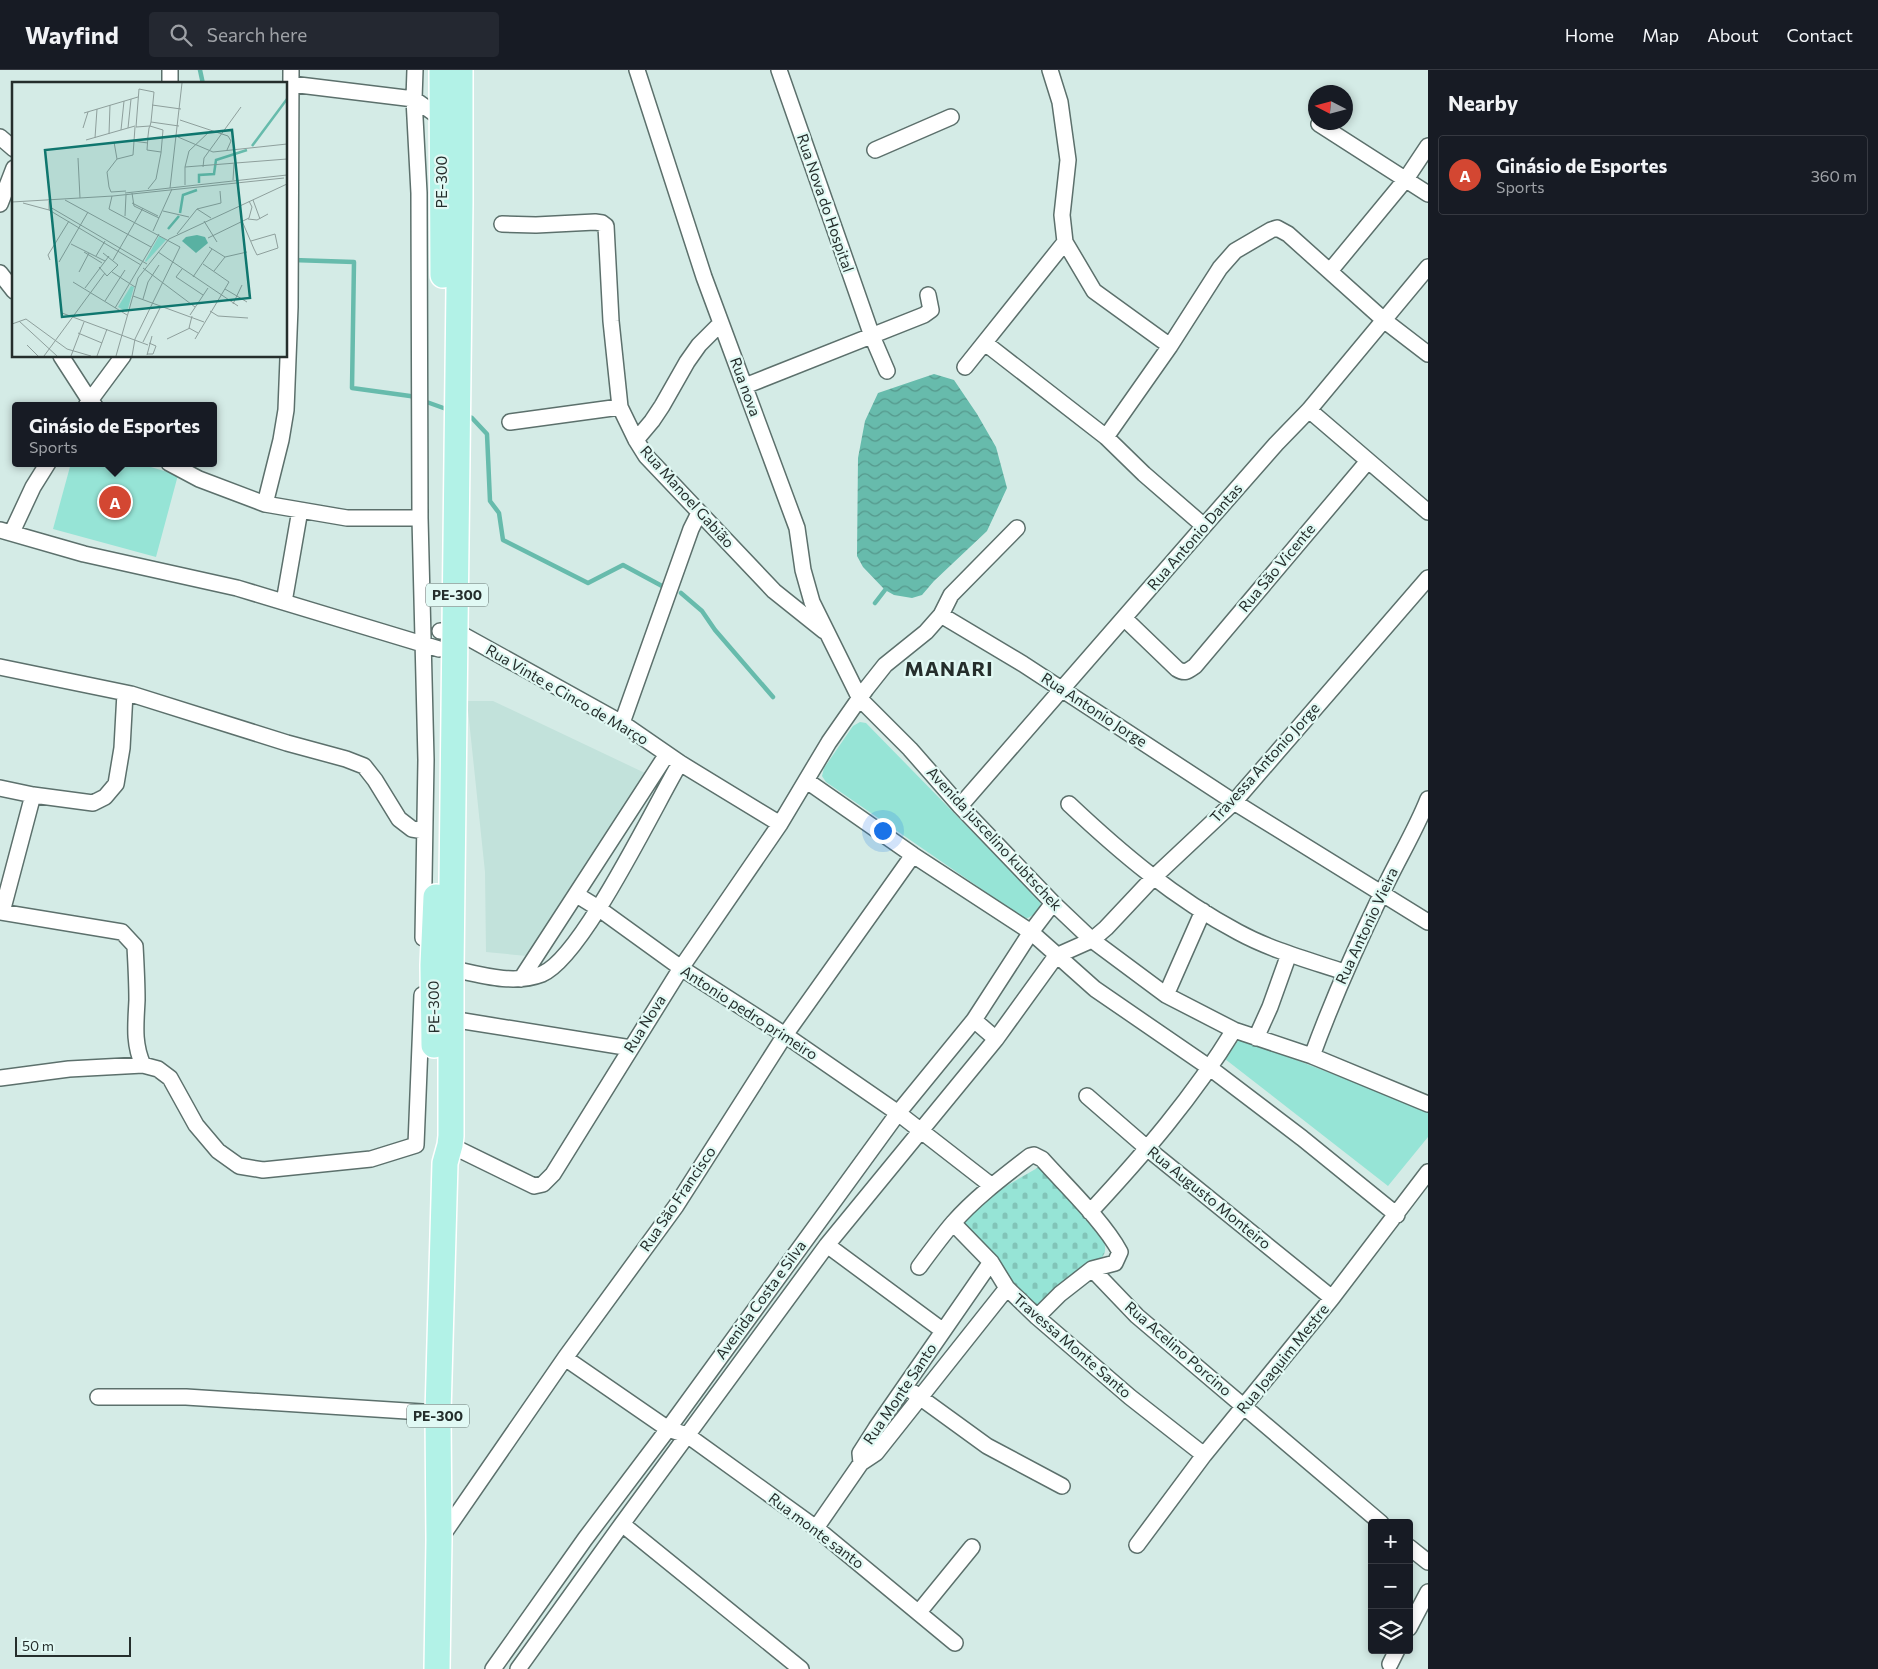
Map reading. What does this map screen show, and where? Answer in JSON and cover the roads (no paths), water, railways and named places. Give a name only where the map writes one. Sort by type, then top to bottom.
[{"type":"main road","name":"PE-300","points":[[437,1669],[438,1413],[448,1154],[443,1023],[436,970],[442,70]]},
{"type":"main road","name":"PE-300","points":[[439,639],[460,202],[460,70]]},
{"type":"street","points":[[0,1078],[69,1069],[143,1065],[158,1070],[170,1078],[196,1125],[218,1151],[239,1166],[263,1170],[371,1159],[416,1145],[436,970],[424,831],[426,760],[439,639],[420,518],[419,193],[414,98],[415,70]]},
{"type":"street","name":"Rua nova","points":[[637,70],[704,277],[797,528],[803,570],[812,602],[860,699]]},
{"type":"street","name":"Rua Nova do Hospital","points":[[778,70],[872,336],[887,371]]},
{"type":"street","points":[[1050,70],[1060,102],[1068,160],[1062,215],[1065,242],[1094,290],[1170,346]]},
{"type":"street","points":[[288,332],[290,307],[291,77],[414,98],[442,119]]},
{"type":"street","points":[[875,150],[951,117]]},
{"type":"street","points":[[1328,130],[1428,194]]},
{"type":"street","points":[[0,137],[12,147]]},
{"type":"street","points":[[1330,271],[1406,179],[1428,146]]},
{"type":"street","points":[[0,204],[12,173]]},
{"type":"street","name":"Rua Manoel Gabião","points":[[502,224],[602,223],[606,226],[608,230],[611,321],[619,377],[620,407],[636,440],[646,456],[774,591],[828,634]]},
{"type":"street","points":[[1106,437],[1170,346],[1210,283],[1235,251],[1264,233],[1277,228],[1288,234],[1385,321],[1428,354]]},
{"type":"street","points":[[965,367],[1065,242]]},
{"type":"street","name":"Rua Antonio Dantas","points":[[960,806],[1276,444],[1310,410],[1428,267]]},
{"type":"street","points":[[0,273],[12,288]]},
{"type":"street","points":[[745,386],[929,312],[931,308],[928,295]]},
{"type":"street","points":[[636,440],[662,406],[687,362],[700,345],[722,323]]},
{"type":"street","points":[[985,343],[1106,437],[1144,474],[1204,526]]},
{"type":"street","points":[[62,358],[89,402]]},
{"type":"street","points":[[91,402],[122,358]]},
{"type":"street","points":[[265,504],[281,440],[286,410],[287,358]]},
{"type":"street","points":[[510,422],[620,407]]},
{"type":"street","points":[[1310,410],[1428,512]]},
{"type":"street","name":"Rua São Vicente","points":[[1124,618],[1177,669],[1184,672],[1195,666],[1368,461]]},
{"type":"street","points":[[6,531],[46,467]]},
{"type":"street","points":[[176,467],[199,479],[265,504],[347,518],[420,518]]},
{"type":"street","points":[[284,602],[300,510]]},
{"type":"street","name":"Rua Vinte e Cinco de Março","points":[[622,723],[691,529],[699,513]]},
{"type":"street","points":[[1017,528],[951,595],[941,615],[926,632],[885,665],[829,742],[807,781],[913,855],[1031,932],[1095,989],[1210,1068],[1302,1138],[1397,1215]]},
{"type":"street","name":"Rua Vinte e Cinco de Março","points":[[6,531],[84,554],[237,588],[284,602],[439,639],[622,723],[780,824]]},
{"type":"street","name":"Travessa Antonio Jorge","points":[[1056,956],[1092,940],[1106,928],[1153,878],[1234,802],[1428,578]]},
{"type":"street","name":"Rua Antonio Jorge","points":[[941,615],[1062,690],[1234,802],[1428,922]]},
{"type":"street","points":[[0,667],[125,693],[287,743],[346,759],[364,766],[399,819],[412,829],[424,831]]},
{"type":"street","points":[[0,788],[33,795],[93,802],[105,796],[116,784],[122,748],[125,693]]},
{"type":"street","name":"Avenida juscelino kubtschek","points":[[860,699],[910,749],[960,806],[1053,903],[1092,940],[1166,995],[1234,1030],[1312,1056],[1428,1104]]},
{"type":"street","points":[[436,970],[520,979],[543,974],[564,958],[598,908],[640,836],[674,758]]},
{"type":"street","points":[[520,979],[674,758]]},
{"type":"street","name":"Rua Nova","points":[[448,1154],[534,1186],[543,1184],[553,1174],[681,968],[780,824],[807,781]]},
{"type":"street","points":[[33,795],[1,912],[122,932],[131,940],[135,946],[137,1000],[135,1038],[137,1053],[143,1065]]},
{"type":"street","name":"Rua Antonio Vieira","points":[[1312,1056],[1344,972],[1382,892],[1423,826],[1428,799]]},
{"type":"street","points":[[1069,804],[1106,839],[1153,878],[1203,911],[1238,932],[1289,954],[1344,972]]},
{"type":"street","name":"Rua São Francisco","points":[[439,1540],[565,1358],[676,1206],[785,1035],[913,855]]},
{"type":"street","name":"Antonio pedro primeiro","points":[[577,895],[681,968],[785,1035],[898,1113],[992,1186]]},
{"type":"street","name":"Avenida Costa e Silva","points":[[493,1669],[585,1539],[668,1429],[898,1113],[974,1020],[1031,932],[1053,903]]},
{"type":"street","points":[[1166,995],[1203,911]]},
{"type":"street","points":[[1256,1038],[1270,1007],[1289,954]]},
{"type":"street","name":"Avenida Costa e Silva","points":[[518,1669],[827,1245],[996,1040],[1056,956]]},
{"type":"street","points":[[974,1020],[996,1040]]},
{"type":"street","points":[[443,1023],[630,1048]]},
{"type":"street","points":[[1090,1212],[1148,1148],[1210,1068],[1234,1030]]},
{"type":"street","name":"Rua Augusto Monteiro","points":[[1087,1096],[1332,1298]]},
{"type":"street","points":[[919,1267],[953,1223],[992,1186],[1030,1156],[1034,1155],[1042,1160],[1090,1212],[1120,1252],[1115,1263],[1092,1269],[1060,1294],[1036,1317]]},
{"type":"street","name":"Rua Joaquim Mestre","points":[[1137,1545],[1204,1455],[1332,1298],[1428,1172]]},
{"type":"street","name":"Travessa Monte Santo","points":[[953,1223],[991,1262],[1007,1288],[1036,1317],[1130,1397],[1204,1455]]},
{"type":"street","name":"Rua monte santo","points":[[827,1245],[942,1330]]},
{"type":"street","name":"Rua Monte Santo","points":[[991,1262],[942,1330],[860,1453],[861,1463],[876,1453],[1007,1288]]},
{"type":"street","name":"Rua Acelino Porcino","points":[[1092,1269],[1137,1316],[1376,1519]]},
{"type":"street","name":"Rua monte santo","points":[[565,1358],[668,1429],[687,1436],[816,1528],[955,1643]]},
{"type":"street","points":[[904,1387],[987,1446],[1062,1486]]},
{"type":"street","points":[[98,1396],[186,1397],[438,1413]]},
{"type":"street","points":[[816,1528],[861,1463]]},
{"type":"street","points":[[622,1524],[801,1669]]},
{"type":"street","points":[[919,1612],[972,1547]]},
{"type":"street","points":[[1413,1550],[1428,1562]]},
{"type":"street","points":[[1413,1620],[1428,1592]]},
{"type":"water","points":[[934,374],[954,380],[977,414],[996,447],[1007,488],[987,531],[934,581],[922,595],[912,598],[894,595],[885,590],[863,567],[857,556],[858,458],[865,421],[878,393]]},
{"type":"waterway","points":[[200,70],[203,82]]},
{"type":"waterway","points":[[293,260],[354,262],[352,388],[410,396],[449,410]]},
{"type":"waterway","points":[[466,416],[472,418],[487,434],[490,501],[499,513],[503,540],[588,583],[623,565],[662,586]]},
{"type":"waterway","points":[[875,603],[885,590]]},
{"type":"waterway","points":[[681,593],[702,611],[715,630],[773,697]]},
{"type":"place","name":"Ginásio de Esportes","points":[[115,502]]},
{"type":"district","name":"MANARI","points":[[949,669]]}]
